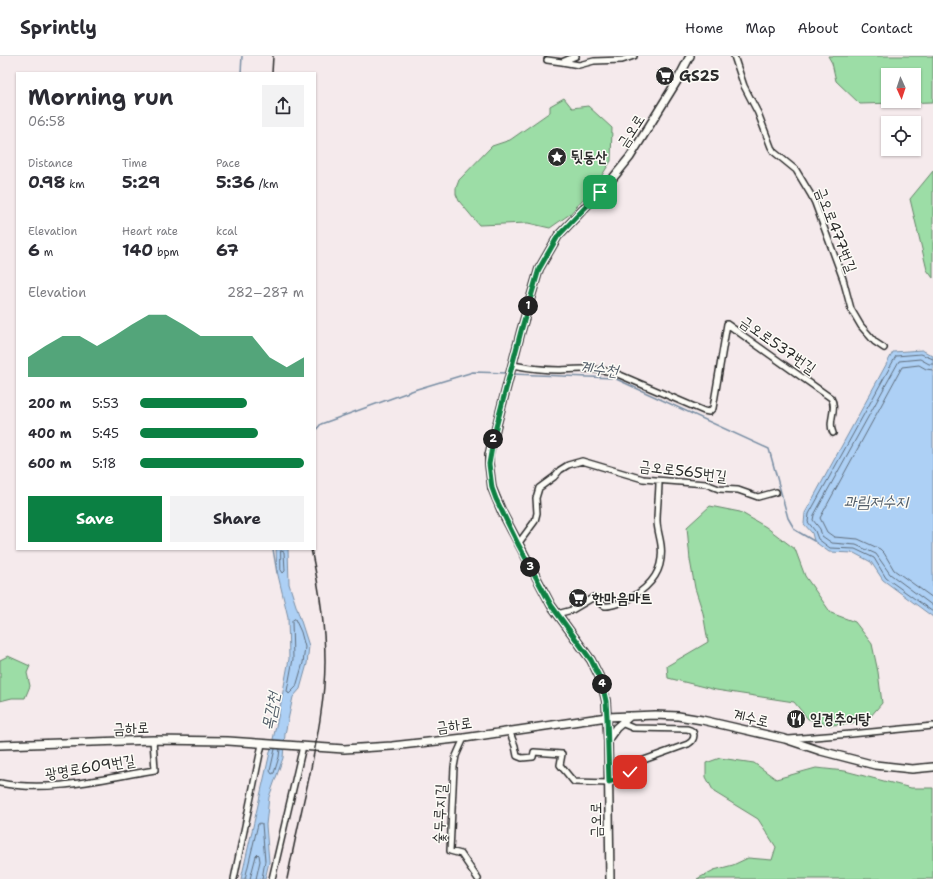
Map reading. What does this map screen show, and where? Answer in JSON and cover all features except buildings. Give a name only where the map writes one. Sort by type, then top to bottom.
[{"type":"main road","name":"금오로","points":[[610,879],[608,739],[604,689],[597,670],[557,614],[518,544],[496,499],[491,482],[489,464],[491,445],[536,277],[547,254],[565,228],[613,178],[630,157],[677,81],[690,56]]},
{"type":"main road","name":"계수로","points":[[607,717],[630,715],[666,715],[691,718],[785,739],[875,765],[912,769],[933,768]]},
{"type":"main road","points":[[608,739],[621,723],[630,715]]},
{"type":"main road","name":"금하로","points":[[0,745],[153,740],[228,741],[344,749],[392,746],[464,738],[510,730],[607,717]]},
{"type":"street","points":[[562,62],[576,56]]},
{"type":"street","points":[[547,60],[579,65],[594,61],[622,60],[634,56]]},
{"type":"street","name":"금오로477번길","points":[[734,56],[742,81],[758,114],[771,147],[774,152],[796,170],[815,203],[843,279],[851,309],[861,326],[875,342],[884,348]]},
{"type":"street","name":"금오로537번길","points":[[512,367],[609,371],[709,412],[713,408],[726,324],[831,398],[834,403],[830,427],[833,434]]},
{"type":"street","name":"금오로565번길","points":[[518,544],[535,521],[537,513],[536,498],[539,488],[554,477],[560,470],[568,465],[582,461],[634,477],[659,481],[706,484],[719,488],[738,490],[758,497],[776,492]]},
{"type":"street","points":[[557,614],[572,610],[594,596],[602,604],[610,606],[629,599],[645,589],[652,581],[660,569],[661,562],[661,546],[657,520],[659,481]]},
{"type":"street","points":[[510,730],[517,756],[522,758],[533,757],[534,752],[562,754],[560,766],[574,782],[609,782],[625,776],[641,761],[688,744],[692,742],[694,737],[694,732],[687,729],[634,728],[621,723]]},
{"type":"street","points":[[785,739],[933,726]]},
{"type":"street","name":"숯두루지길","points":[[464,738],[460,750],[456,756],[454,767],[450,851],[461,854],[478,879]]},
{"type":"street","name":"광명로609번길","points":[[0,784],[44,787],[155,770],[153,740]]},
{"type":"street","points":[[234,879],[262,744]]},
{"type":"street","points":[[272,879],[303,746]]},
{"type":"green space","points":[[828,56],[933,56],[933,102],[921,102],[921,68],[881,68],[881,103],[860,104],[836,81],[832,63]]},
{"type":"green space","points":[[564,98],[572,108],[588,106],[612,128],[611,161],[597,183],[570,214],[550,228],[528,223],[479,225],[459,201],[456,194],[456,188],[459,180],[492,146],[510,140],[550,112],[550,106]]},
{"type":"green space","points":[[933,171],[933,278],[927,270],[910,199]]},
{"type":"green space","points":[[710,506],[740,512],[766,527],[795,549],[805,576],[831,613],[855,622],[872,644],[878,672],[882,703],[870,717],[849,724],[830,725],[808,719],[794,702],[716,690],[668,678],[667,666],[708,642],[703,613],[695,588],[690,560],[687,527]]},
{"type":"green space","points":[[8,656],[30,666],[27,673],[30,686],[25,698],[12,698],[0,701],[0,660]]},
{"type":"green space","points":[[720,758],[754,763],[776,779],[816,768],[845,771],[911,788],[933,788],[933,879],[697,879],[714,870],[733,865],[748,858],[772,860],[776,847],[758,819],[714,792],[706,777],[706,763]]},
{"type":"water","name":"과림저수지","points":[[922,350],[933,356],[933,617],[883,580],[871,562],[854,553],[829,552],[814,541],[812,533],[804,524],[805,513],[893,352]]},
{"type":"water","name":"목감천","points":[[276,550],[288,550],[289,584],[309,646],[307,664],[300,689],[293,697],[285,734],[283,758],[269,797],[266,825],[269,862],[265,879],[241,879],[279,713],[289,659],[288,617],[277,571]]},
{"type":"waterway","name":"목감천","points":[[241,72],[242,56]]},
{"type":"waterway","name":"계수천","points":[[316,430],[321,424],[417,389],[473,372],[507,373]]},
{"type":"waterway","name":"계수천","points":[[512,374],[614,378],[769,449],[788,518],[795,530],[814,541]]},
{"type":"waterway","name":"목감천","points":[[273,550],[277,573]]},
{"type":"railway","points":[[272,72],[273,56]]},
{"type":"railway","points":[[287,879],[315,749],[324,690],[325,661],[323,619],[311,550]]},
{"type":"place","name":"GS25","points":[[665,76]]},
{"type":"place","name":"뒷동산","points":[[557,157]]},
{"type":"place","name":"한마음마트","points":[[578,598]]},
{"type":"place","name":"일경추어탕","points":[[796,719]]},
{"type":"route","points":[[600,192],[558,236],[539,269],[495,431],[489,455],[489,464],[492,488],[518,544],[551,605],[591,660],[601,680],[606,701],[609,782],[625,776],[630,772]]}]
